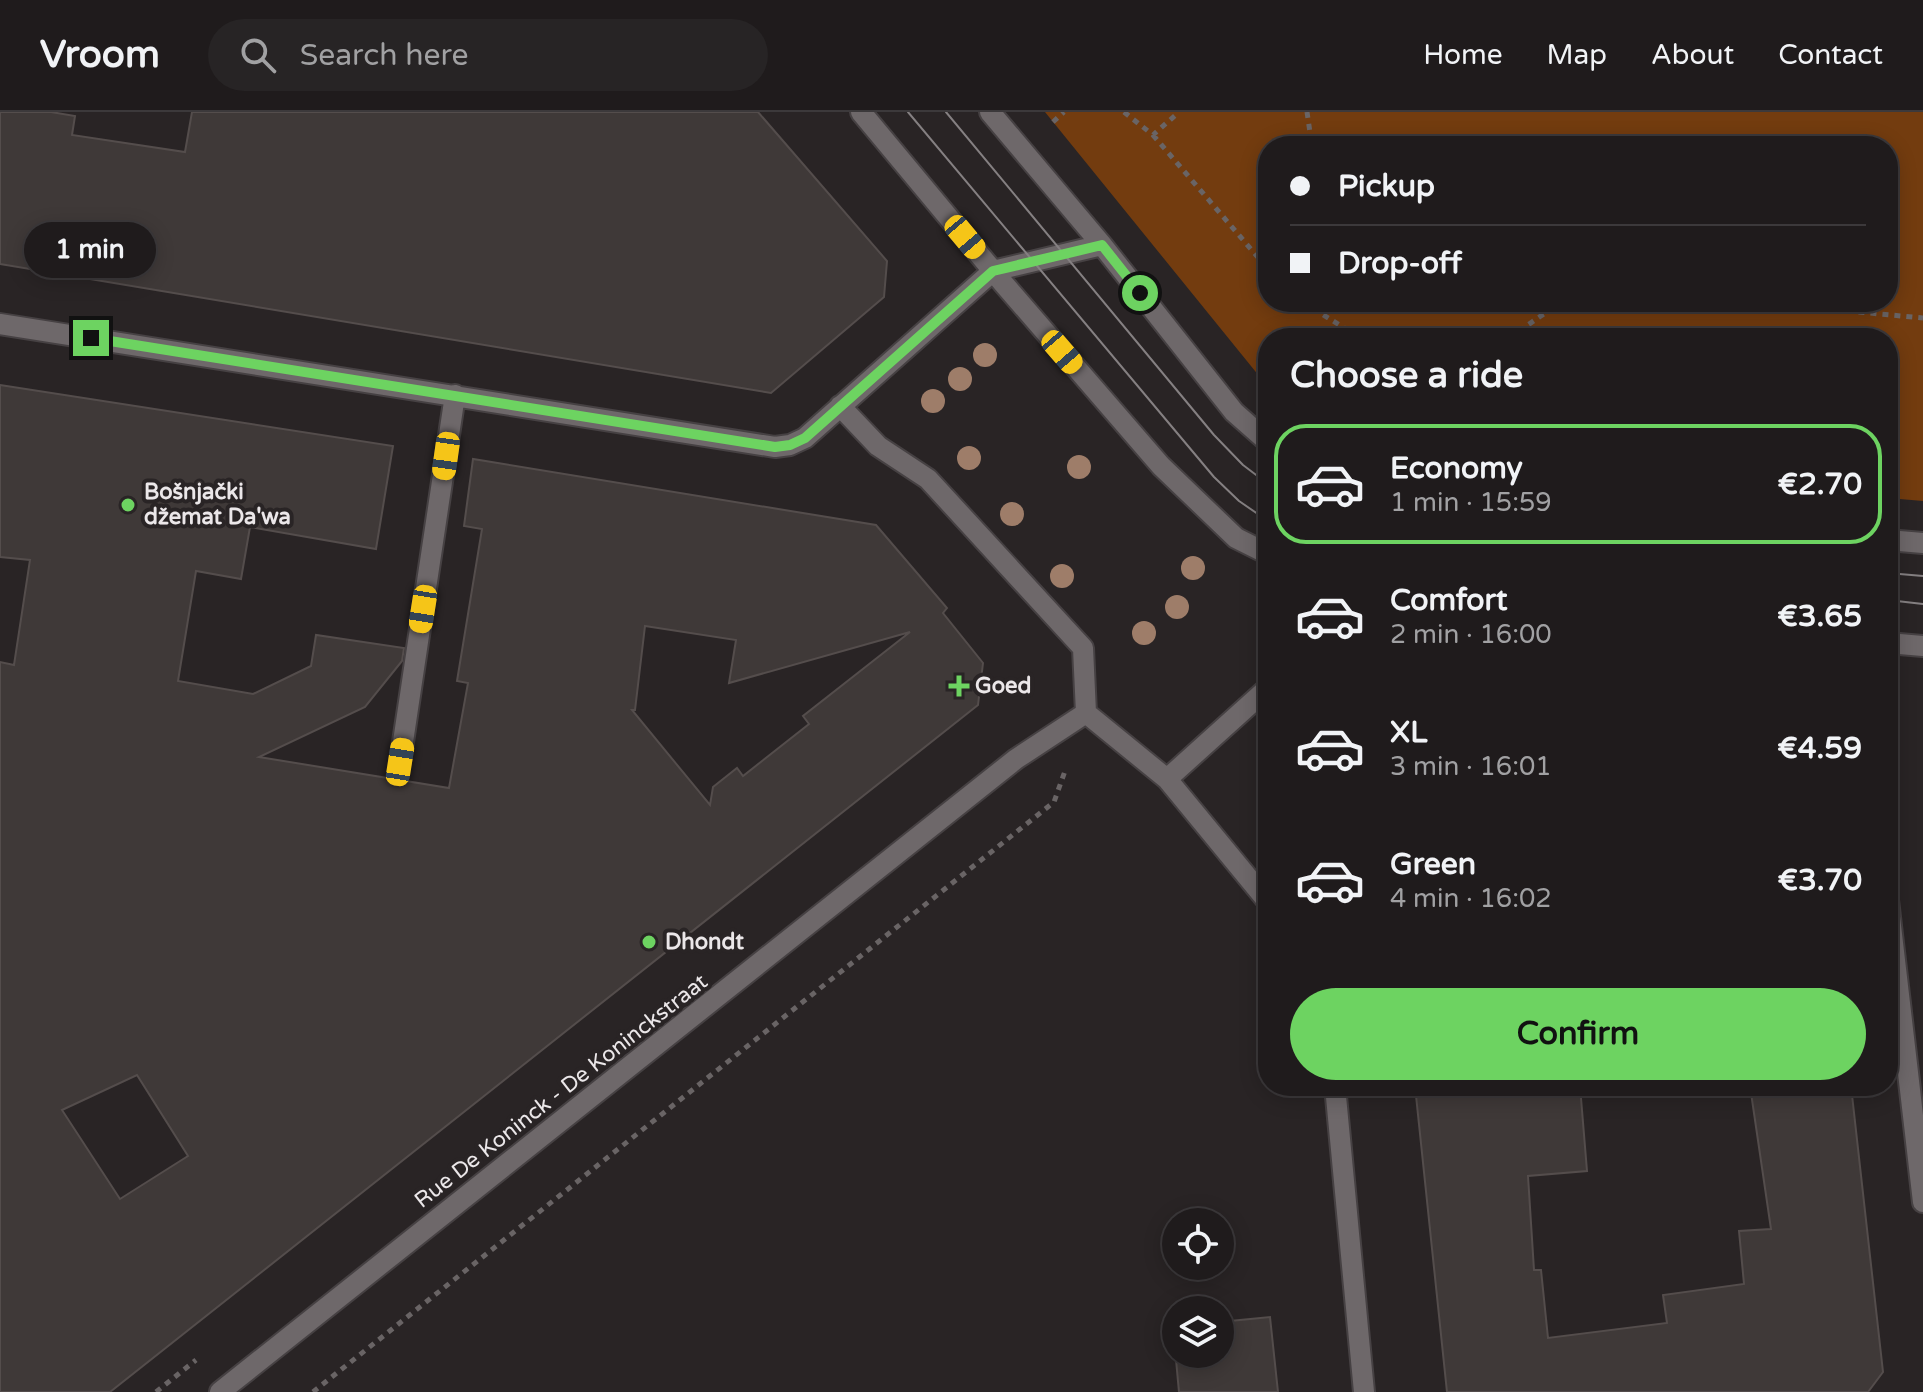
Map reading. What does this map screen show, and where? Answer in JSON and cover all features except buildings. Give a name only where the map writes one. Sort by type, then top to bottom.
[{"type":"street","points":[[861,112],[1161,466],[1236,538],[1258,549]]},
{"type":"street","points":[[990,112],[1102,245],[1234,412],[1258,433]]},
{"type":"street","points":[[0,324],[775,447],[805,438],[993,271],[1102,245]]},
{"type":"street","points":[[400,762],[455,395]]},
{"type":"street","points":[[840,406],[878,446],[928,479],[1083,648],[1086,713],[1167,779],[1258,890]]},
{"type":"street","points":[[1898,541],[1923,543]]},
{"type":"street","points":[[1898,644],[1923,646]]},
{"type":"street","points":[[1167,779],[1258,697]]},
{"type":"street","name":"Rue De Koninck - De Koninckstraat","points":[[220,1392],[1004,768],[1086,713]]},
{"type":"street","points":[[1898,986],[1923,1202]]},
{"type":"street","points":[[1336,1096],[1364,1392]]},
{"type":"path","points":[[1053,122],[1064,112]]},
{"type":"path","points":[[1124,112],[1153,135],[1258,257]]},
{"type":"path","points":[[1153,135],[1179,112]]},
{"type":"path","points":[[1307,112],[1311,136]]},
{"type":"path","points":[[1319,312],[1344,328]]},
{"type":"path","points":[[1523,328],[1547,312]]},
{"type":"path","points":[[1858,312],[1923,318]]},
{"type":"path","points":[[313,1392],[1054,802],[1086,713]]},
{"type":"shaded area","points":[[1045,112],[1923,112],[1923,501],[1898,499],[1898,328],[1258,328],[1258,375]]},
{"type":"tram line","points":[[908,112],[1214,477],[1258,514]]},
{"type":"tram line","points":[[946,112],[1214,435],[1258,476]]},
{"type":"tram line","points":[[1898,574],[1923,576]]},
{"type":"tram line","points":[[1898,601],[1923,604]]},
{"type":"place","name":"Bošnjački džemat Da'wa","points":[[128,505]]},
{"type":"place","name":"Goed","points":[[959,686]]},
{"type":"place","name":"Dhondt","points":[[649,942]]},
{"type":"route","points":[[91,338],[775,447],[805,438],[993,271],[1102,245],[1140,293]]}]
